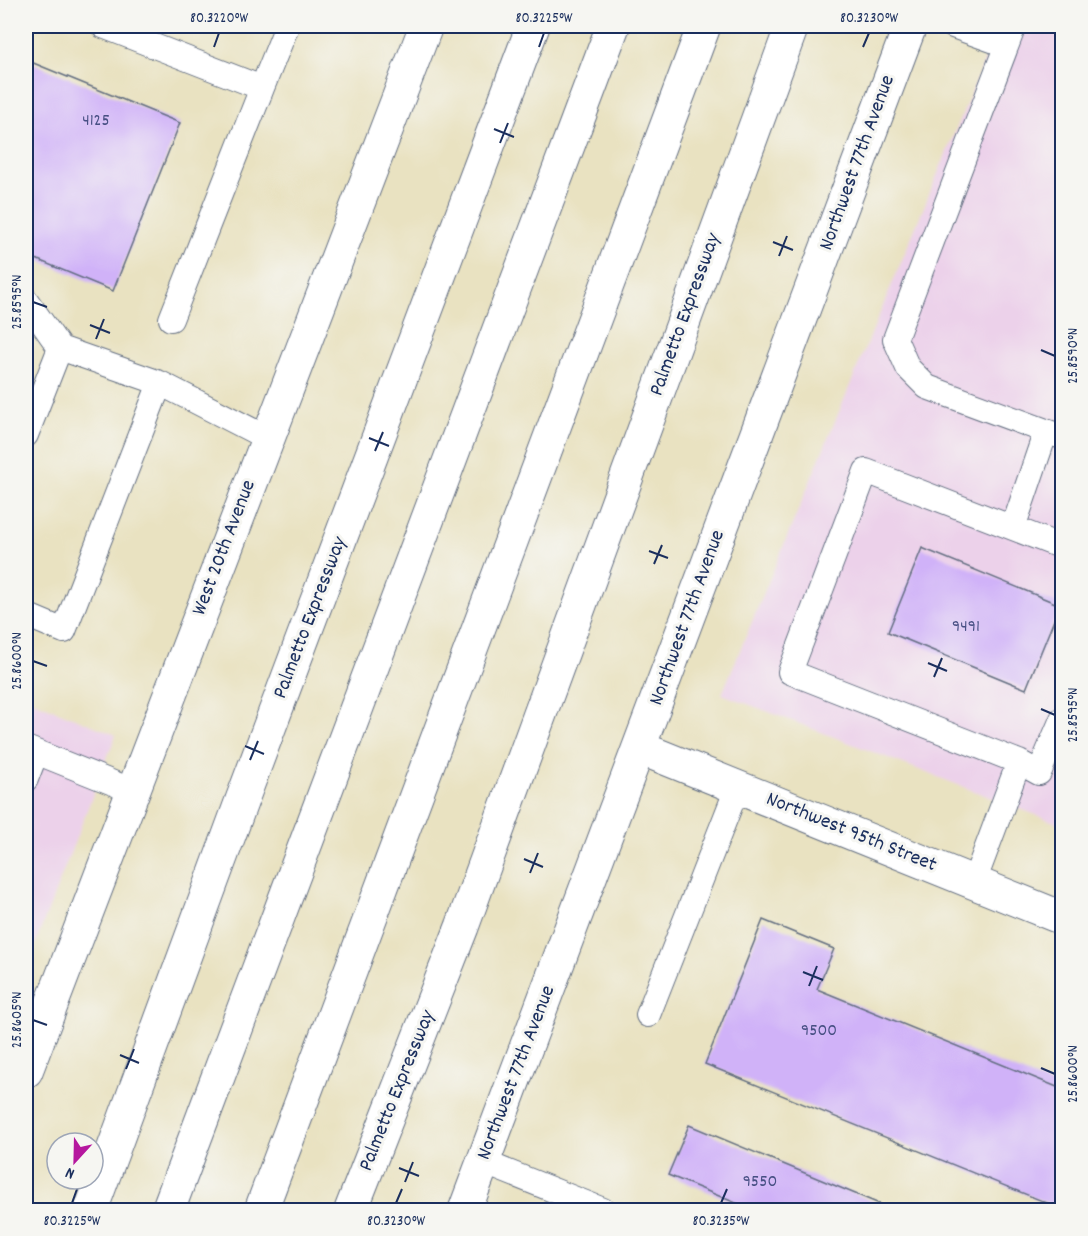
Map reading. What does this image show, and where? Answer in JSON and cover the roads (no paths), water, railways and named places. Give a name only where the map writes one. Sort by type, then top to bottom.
[{"type":"main road","name":"West 20th Avenue","points":[[27,1065],[426,26]]},
{"type":"main road","name":"Palmetto Expressway","points":[[91,1210],[532,26]]},
{"type":"main road","points":[[168,1210],[613,26]]},
{"type":"main road","points":[[261,1210],[704,26]]},
{"type":"main road","name":"Palmetto Expressway","points":[[351,1210],[462,927],[792,26]]},
{"type":"main road","name":"Northwest 77th Avenue","points":[[465,1210],[910,26]]},
{"type":"main road","name":"Northwest 95th Street","points":[[640,747],[1062,918]]},
{"type":"main road","points":[[368,1210],[462,927]]},
{"type":"lane","points":[[103,26],[262,88]]},
{"type":"lane","points":[[171,319],[287,26]]},
{"type":"lane","points":[[953,26],[1010,35],[895,339],[908,368],[927,387],[1054,434],[1013,528]]},
{"type":"lane","points":[[26,300],[60,348],[160,384],[267,438]]},
{"type":"lane","points":[[26,435],[60,348]]},
{"type":"lane","points":[[26,615],[64,631],[160,384]]},
{"type":"lane","points":[[1029,767],[790,672],[866,471],[1062,547]]},
{"type":"lane","points":[[974,882],[1029,767],[1062,719]]},
{"type":"lane","points":[[26,779],[31,751],[133,791]]},
{"type":"lane","points":[[648,1016],[738,786]]},
{"type":"lane","points":[[483,1162],[603,1210]]}]
